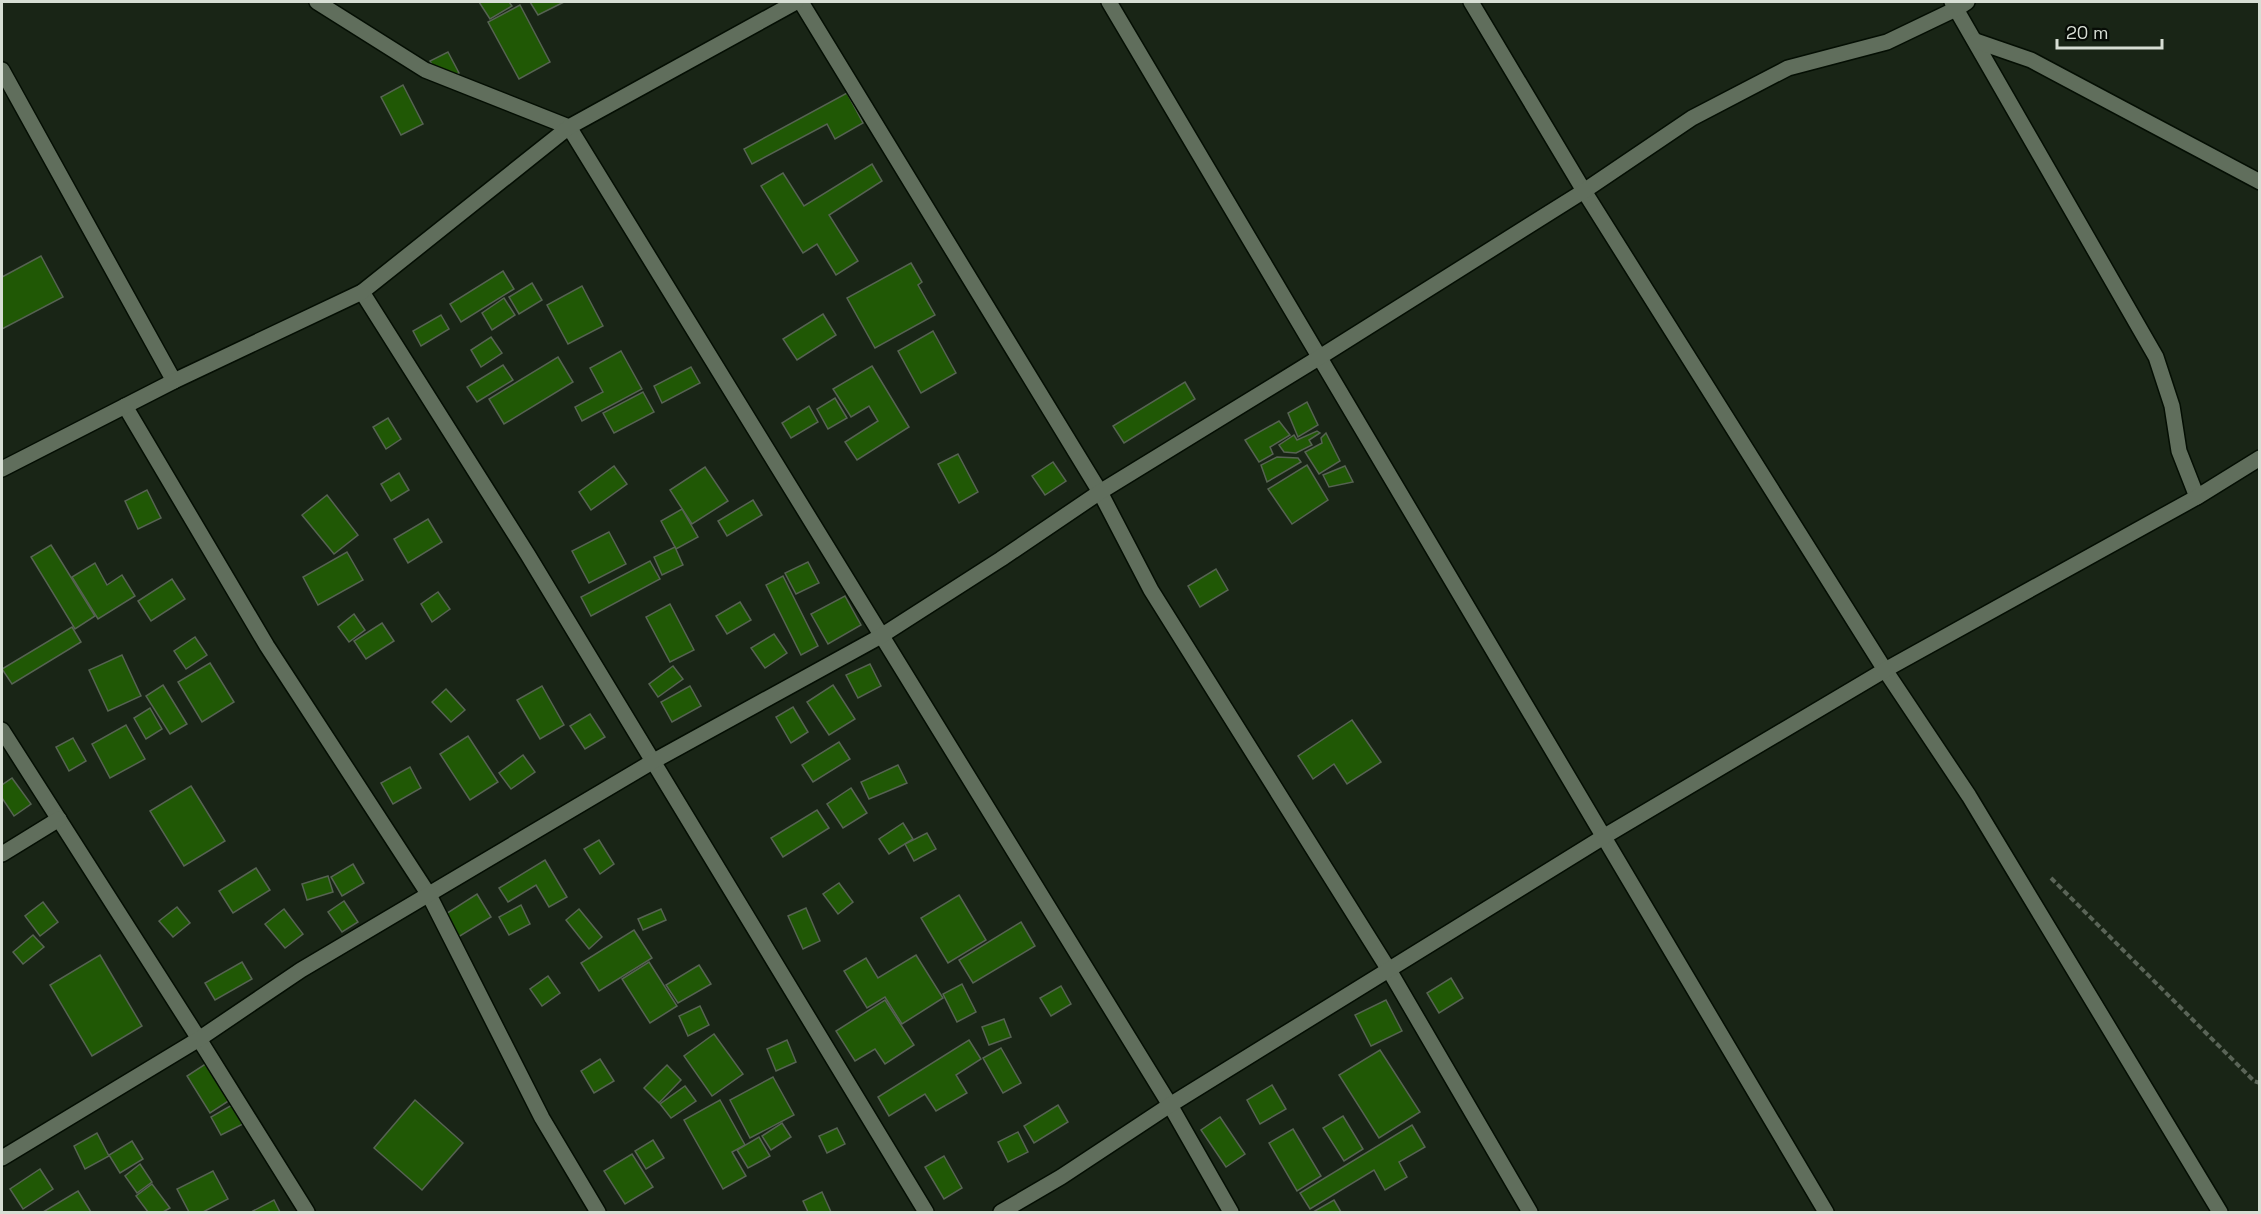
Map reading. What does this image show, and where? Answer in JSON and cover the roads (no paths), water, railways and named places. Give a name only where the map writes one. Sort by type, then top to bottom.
[{"type":"street","points":[[317,2],[425,70],[569,127],[1170,1105],[1231,1212]]},
{"type":"street","points":[[2,468],[174,381],[362,292],[569,127],[796,2]]},
{"type":"street","points":[[801,2],[1100,492],[1151,590],[1389,970],[1530,1212]]},
{"type":"street","points":[[1109,2],[1827,1212]]},
{"type":"street","points":[[1470,2],[1584,191],[1885,670],[1968,796],[2220,1212]]},
{"type":"street","points":[[2,1158],[199,1039],[301,970],[652,762],[881,636],[1100,492],[1584,191],[1692,118],[1788,68],[1887,42],[1959,4],[1976,41],[2156,357],[2172,406],[2179,452],[2197,497]]},
{"type":"street","points":[[1976,41],[2031,60],[2259,182]]},
{"type":"street","points":[[2,70],[174,381]]},
{"type":"street","points":[[362,292],[528,555],[926,1212]]},
{"type":"street","points":[[125,406],[267,646],[429,895],[542,1118],[598,1212]]},
{"type":"street","points":[[1001,1212],[1061,1177],[1170,1105],[1605,836],[1885,670],[2197,497],[2259,458]]},
{"type":"street","points":[[2,730],[307,1212]]},
{"type":"street","points":[[2,854],[59,819]]}]
